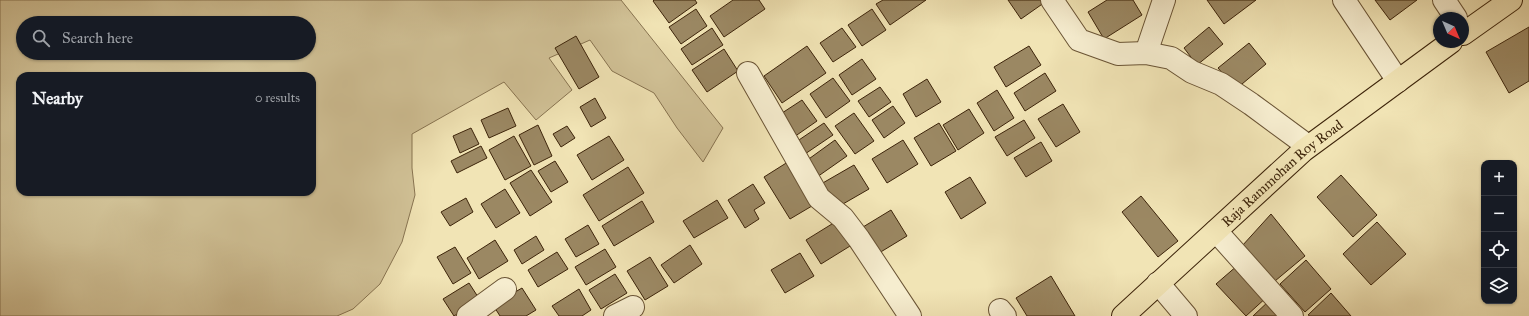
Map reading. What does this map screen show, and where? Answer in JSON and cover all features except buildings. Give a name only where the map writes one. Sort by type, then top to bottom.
[{"type":"main road","name":"Raja Rammohan Roy Road","points":[[1469,26],[1511,0]]},
{"type":"main road","name":"Raja Rammohan Roy Road","points":[[1123,316],[1308,146],[1398,81],[1439,48]]},
{"type":"street","points":[[1052,0],[1079,40],[1118,54],[1146,53],[1171,58],[1192,72],[1221,84],[1308,146]]},
{"type":"street","points":[[1146,53],[1164,0]]},
{"type":"street","points":[[1344,0],[1398,81]]},
{"type":"street","points":[[1444,0],[1450,12]]},
{"type":"street","points":[[748,73],[819,198],[844,218],[910,316]]},
{"type":"street","points":[[1216,230],[1292,316]]},
{"type":"street","points":[[1158,283],[1186,316]]},
{"type":"street","points":[[468,316],[505,289]]},
{"type":"shaded area","points":[[0,0],[621,0],[723,128],[703,162],[677,128],[654,93],[612,71],[590,40],[549,58],[572,90],[536,120],[504,82],[412,134],[412,168],[415,195],[402,242],[380,284],[353,309],[337,316],[0,316]]}]
